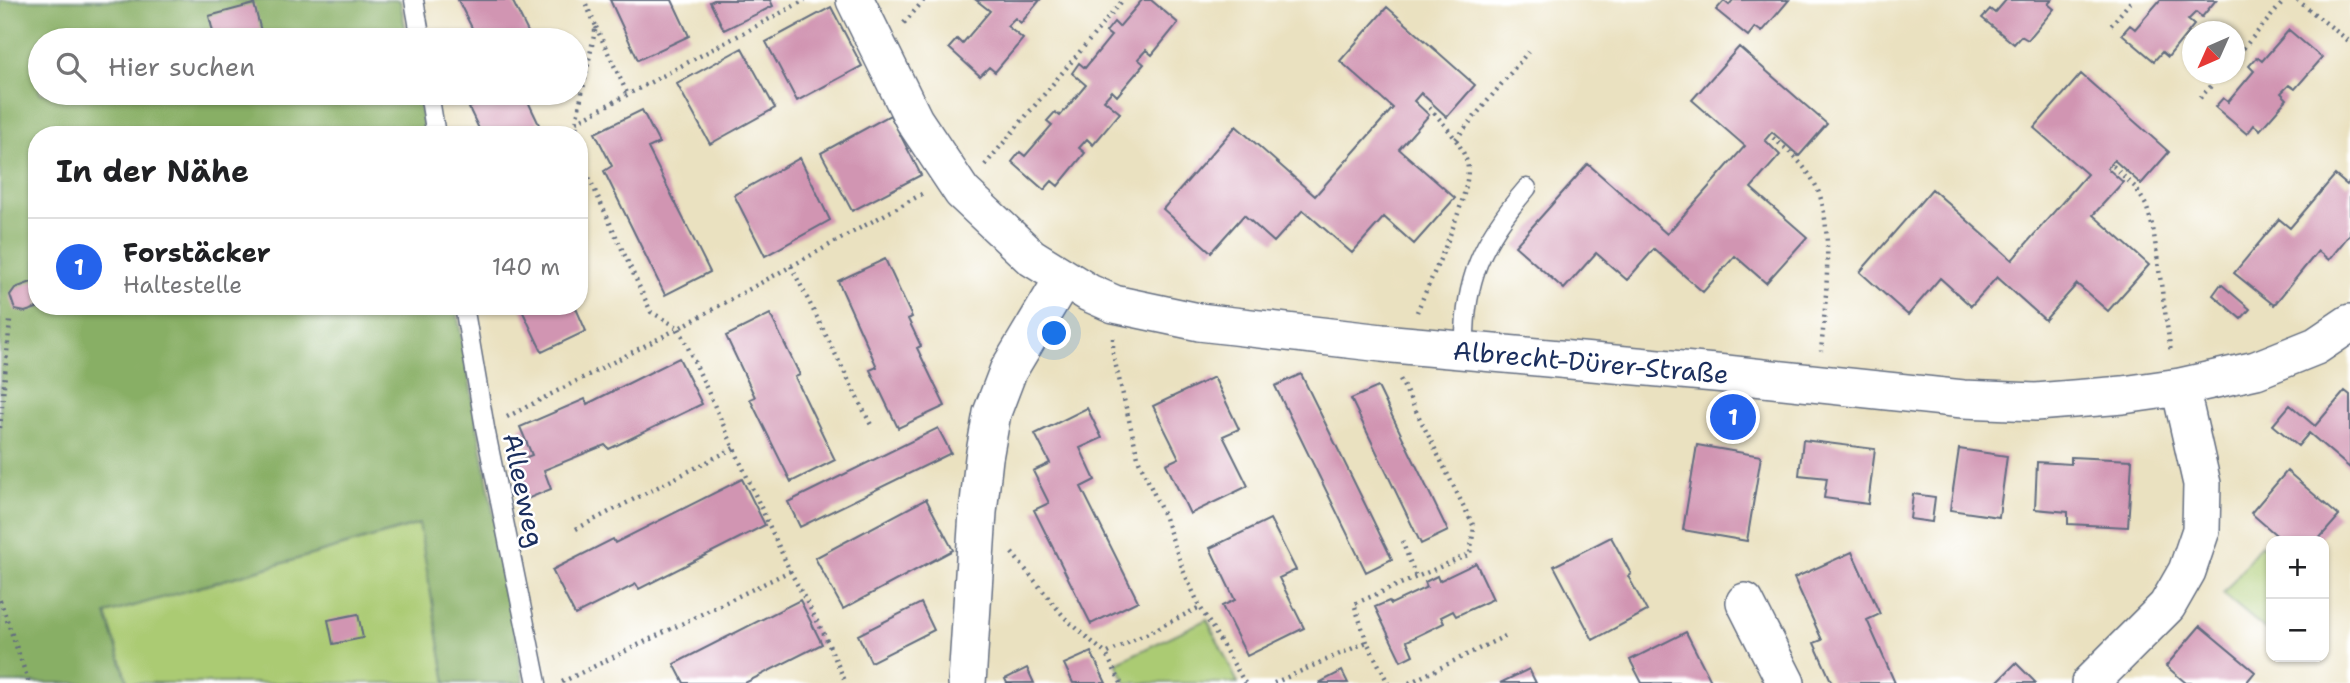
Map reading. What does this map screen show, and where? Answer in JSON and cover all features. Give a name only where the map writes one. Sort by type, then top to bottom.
[{"type":"street","name":"Albrecht-Dürer-Straße","points":[[855,0],[914,120],[957,185],[1031,257],[1063,279],[1114,304],[1199,322],[1393,344],[1964,399],[2036,402],[2123,396],[2256,370],[2316,345],[2350,323]]},
{"type":"street","points":[[967,683],[978,512],[992,413],[1008,371],[1063,279]]},
{"type":"street","points":[[2090,683],[2167,607],[2187,571],[2201,530],[2202,484],[2177,387]]},
{"type":"street","points":[[1745,602],[1786,683]]},
{"type":"lane","points":[[414,0],[419,28]]},
{"type":"lane","points":[[431,105],[434,126]]},
{"type":"lane","points":[[1465,351],[1465,321],[1472,280],[1486,244],[1504,214],[1527,188]]},
{"type":"lane","name":"Alleeweg","points":[[466,315],[485,428],[537,683]]},
{"type":"path","points":[[584,0],[627,93]]},
{"type":"path","points":[[576,121],[805,0]]},
{"type":"path","points":[[485,428],[679,328],[791,266],[957,185],[1123,0]]},
{"type":"path","points":[[2111,24],[2132,0]]},
{"type":"path","points":[[2245,46],[2285,0]]},
{"type":"path","points":[[2297,0],[2350,42]]},
{"type":"path","points":[[588,64],[596,26]]},
{"type":"path","points":[[1456,139],[1528,52]]},
{"type":"path","points":[[2200,98],[2213,84]]},
{"type":"path","points":[[1388,683],[1367,642],[1354,604],[1470,554],[1474,527],[1393,344],[1465,191],[1468,164],[1456,139],[1426,104]]},
{"type":"path","points":[[577,126],[579,105]]},
{"type":"path","points":[[1773,138],[1799,161],[1817,187],[1825,220],[1827,287],[1817,383]]},
{"type":"path","points":[[2113,166],[2136,188],[2146,205],[2155,241],[2177,387]]},
{"type":"path","points":[[588,175],[652,312],[679,328],[790,571],[824,634],[846,683]]},
{"type":"path","points":[[791,266],[872,427]]},
{"type":"path","points":[[1114,304],[1113,354],[1139,461],[1200,607],[1245,683]]},
{"type":"path","points":[[0,428],[10,321]]},
{"type":"path","points":[[576,530],[734,448]]},
{"type":"path","points":[[978,512],[1065,618],[1106,654],[1121,683]]},
{"type":"path","points":[[1402,541],[1416,577]]},
{"type":"path","points":[[559,683],[790,571]]},
{"type":"path","points":[[0,600],[29,683]]},
{"type":"path","points":[[1106,654],[1200,607]]},
{"type":"path","points":[[1409,683],[1507,635]]},
{"type":"path","points":[[1274,683],[1367,642]]},
{"type":"green space","points":[[0,0],[400,0],[406,28],[28,28],[28,105],[419,105],[423,126],[28,126],[28,315],[458,315],[524,683],[446,683],[419,524],[106,614],[128,683],[0,683]]},
{"type":"green space","points":[[420,524],[446,683],[128,683],[106,614]]},
{"type":"green space","points":[[2261,545],[2266,549],[2266,630],[2223,594]]},
{"type":"green space","points":[[1207,619],[1238,683],[1126,683],[1116,663]]},
{"type":"building","points":[[458,0],[512,0],[526,28],[472,28]]},
{"type":"building","points":[[610,0],[672,0],[689,36],[638,60]]},
{"type":"building","points":[[770,0],[773,6],[724,30],[710,2]]},
{"type":"building","points":[[976,0],[1040,0],[1021,23],[1015,18],[1007,26],[1023,39],[995,72],[989,67],[980,76],[949,48],[957,39],[962,44],[990,11]]},
{"type":"building","points":[[1142,0],[1151,0],[1178,23],[1152,55],[1146,50],[1138,59],[1144,64],[1117,96],[1112,91],[1104,100],[1120,113],[1093,145],[1087,139],[1079,148],[1085,153],[1058,186],[1052,181],[1044,190],[1012,162],[1020,152],[1025,156],[1052,125],[1047,121],[1055,112],[1060,116],[1086,85],[1072,73],[1079,63],[1085,68],[1111,36],[1106,32],[1114,22],[1119,27]]},
{"type":"building","points":[[1733,0],[1789,0],[1762,32],[1755,27],[1748,36],[1716,10],[1724,1],[1729,5]]},
{"type":"building","points":[[2006,0],[2052,0],[2048,4],[2054,9],[2028,40],[2021,36],[2014,44],[1982,18],[1990,9],[1995,13]]},
{"type":"building","points":[[2160,0],[2216,0],[2202,17],[2196,12],[2189,21],[2182,21],[2182,40],[2168,57],[2162,52],[2154,61],[2122,34],[2130,25],[2135,29]]},
{"type":"building","points":[[254,4],[260,28],[212,28],[209,16]]},
{"type":"building","points":[[831,7],[862,66],[797,101],[766,42]]},
{"type":"building","points":[[1387,7],[1475,85],[1447,117],[1421,93],[1414,101],[1429,115],[1399,149],[1455,198],[1414,244],[1384,217],[1352,253],[1303,210],[1274,242],[1244,215],[1211,252],[1163,209],[1236,126],[1315,196],[1393,108],[1340,61]]},
{"type":"building","points":[[2289,30],[2322,58],[2295,89],[2289,85],[2281,93],[2287,99],[2260,130],[2254,125],[2247,134],[2215,107],[2223,98],[2228,102],[2245,84],[2254,71],[2249,66],[2257,57],[2262,61]]},
{"type":"building","points":[[1739,47],[1827,124],[1799,156],[1772,132],[1765,140],[1780,155],[1751,188],[1807,237],[1766,283],[1735,256],[1703,292],[1654,249],[1627,280],[1596,253],[1564,289],[1515,246],[1588,164],[1667,234],[1745,146],[1692,100]]},
{"type":"building","points":[[742,48],[775,108],[710,144],[677,84]]},
{"type":"building","points":[[2081,74],[2169,152],[2141,184],[2114,160],[2107,168],[2123,182],[2093,215],[2149,265],[2108,311],[2077,284],[2045,320],[1997,277],[1971,306],[1940,278],[1908,315],[1860,272],[1932,189],[2012,260],[2087,174],[2034,128]]},
{"type":"building","points":[[475,105],[530,105],[540,126],[478,126],[469,108]]},
{"type":"building","points":[[642,110],[659,143],[648,148],[710,272],[665,295],[604,171],[612,166],[595,133]]},
{"type":"building","points":[[890,115],[921,175],[852,211],[821,153]]},
{"type":"building","points":[[800,158],[830,220],[765,256],[734,195]]},
{"type":"building","points":[[2335,175],[2347,185],[2350,181],[2350,234],[2329,260],[2318,251],[2274,305],[2234,273],[2279,219],[2290,228]]},
{"type":"building","points":[[885,259],[912,317],[908,319],[921,346],[917,348],[945,406],[898,428],[870,370],[877,367],[838,281]]},
{"type":"building","points":[[28,283],[28,311],[15,310],[10,295],[15,288]]},
{"type":"building","points":[[2221,284],[2250,309],[2241,319],[2213,295]]},
{"type":"building","points":[[770,314],[800,375],[795,377],[835,460],[791,482],[750,399],[755,397],[726,336]]},
{"type":"building","points":[[524,315],[579,315],[586,331],[542,352]]},
{"type":"building","points":[[679,358],[702,404],[609,449],[605,445],[544,470],[551,489],[527,499],[512,463],[532,455],[520,427],[585,399],[587,404]]},
{"type":"building","points":[[1301,374],[1392,559],[1366,572],[1275,386]]},
{"type":"building","points":[[1214,377],[1239,429],[1223,436],[1248,486],[1190,514],[1166,464],[1179,458],[1153,406]]},
{"type":"building","points":[[1378,387],[1448,531],[1421,544],[1351,399]]},
{"type":"building","points":[[2345,391],[2350,395],[2350,468],[2309,433],[2298,446],[2273,425],[2290,405],[2315,426]]},
{"type":"building","points":[[1087,408],[1102,438],[1080,448],[1095,480],[1081,487],[1138,601],[1091,624],[1034,510],[1049,503],[1033,471],[1050,463],[1035,434]]},
{"type":"building","points":[[938,428],[951,453],[800,527],[788,502]]},
{"type":"building","points":[[1803,440],[1875,449],[1868,504],[1824,498],[1827,478],[1799,475]]},
{"type":"building","points":[[1697,445],[1761,456],[1747,541],[1683,530]]},
{"type":"building","points":[[1959,449],[2007,456],[1999,517],[1950,510]]},
{"type":"building","points":[[2071,457],[2132,460],[2128,527],[2068,524],[2068,512],[2035,509],[2037,462],[2071,464]]},
{"type":"building","points":[[2287,471],[2339,516],[2321,536],[2277,536],[2251,513]]},
{"type":"building","points":[[742,479],[765,525],[639,589],[636,584],[575,615],[552,570],[613,539],[615,543]]},
{"type":"building","points":[[1913,494],[1935,497],[1932,522],[1910,519]]},
{"type":"building","points":[[926,499],[953,550],[843,609],[815,558]]},
{"type":"building","points":[[1270,519],[1296,570],[1279,578],[1304,628],[1247,656],[1222,606],[1235,600],[1210,548]]},
{"type":"building","points":[[1611,537],[1647,611],[1593,640],[1554,566]]},
{"type":"building","points":[[1852,552],[1880,614],[1867,620],[1895,683],[1832,683],[1814,643],[1822,640],[1794,578]]},
{"type":"building","points":[[1476,563],[1493,599],[1456,616],[1453,611],[1441,617],[1444,623],[1407,641],[1413,655],[1401,661],[1375,607],[1389,601],[1391,604],[1427,587],[1425,582],[1437,576],[1439,581]]},
{"type":"building","points":[[800,600],[822,644],[745,683],[684,683],[674,664]]},
{"type":"building","points":[[921,603],[934,630],[871,662],[858,635]]},
{"type":"building","points":[[358,614],[363,638],[333,644],[328,620]]},
{"type":"building","points":[[2200,626],[2255,672],[2246,683],[2186,683],[2166,666]]},
{"type":"building","points":[[1686,632],[1712,683],[1642,683],[1630,660]]},
{"type":"building","points":[[1091,652],[1106,683],[1073,683],[1064,664]]},
{"type":"building","points":[[2016,663],[2036,683],[1996,683]]},
{"type":"building","points":[[1027,668],[1034,683],[1007,683],[1005,679]]},
{"type":"building","points":[[1529,669],[1536,683],[1500,683]]},
{"type":"building","points":[[1342,671],[1348,683],[1319,683]]},
{"type":"place","name":"Forstäcker","points":[[1733,417]]}]
